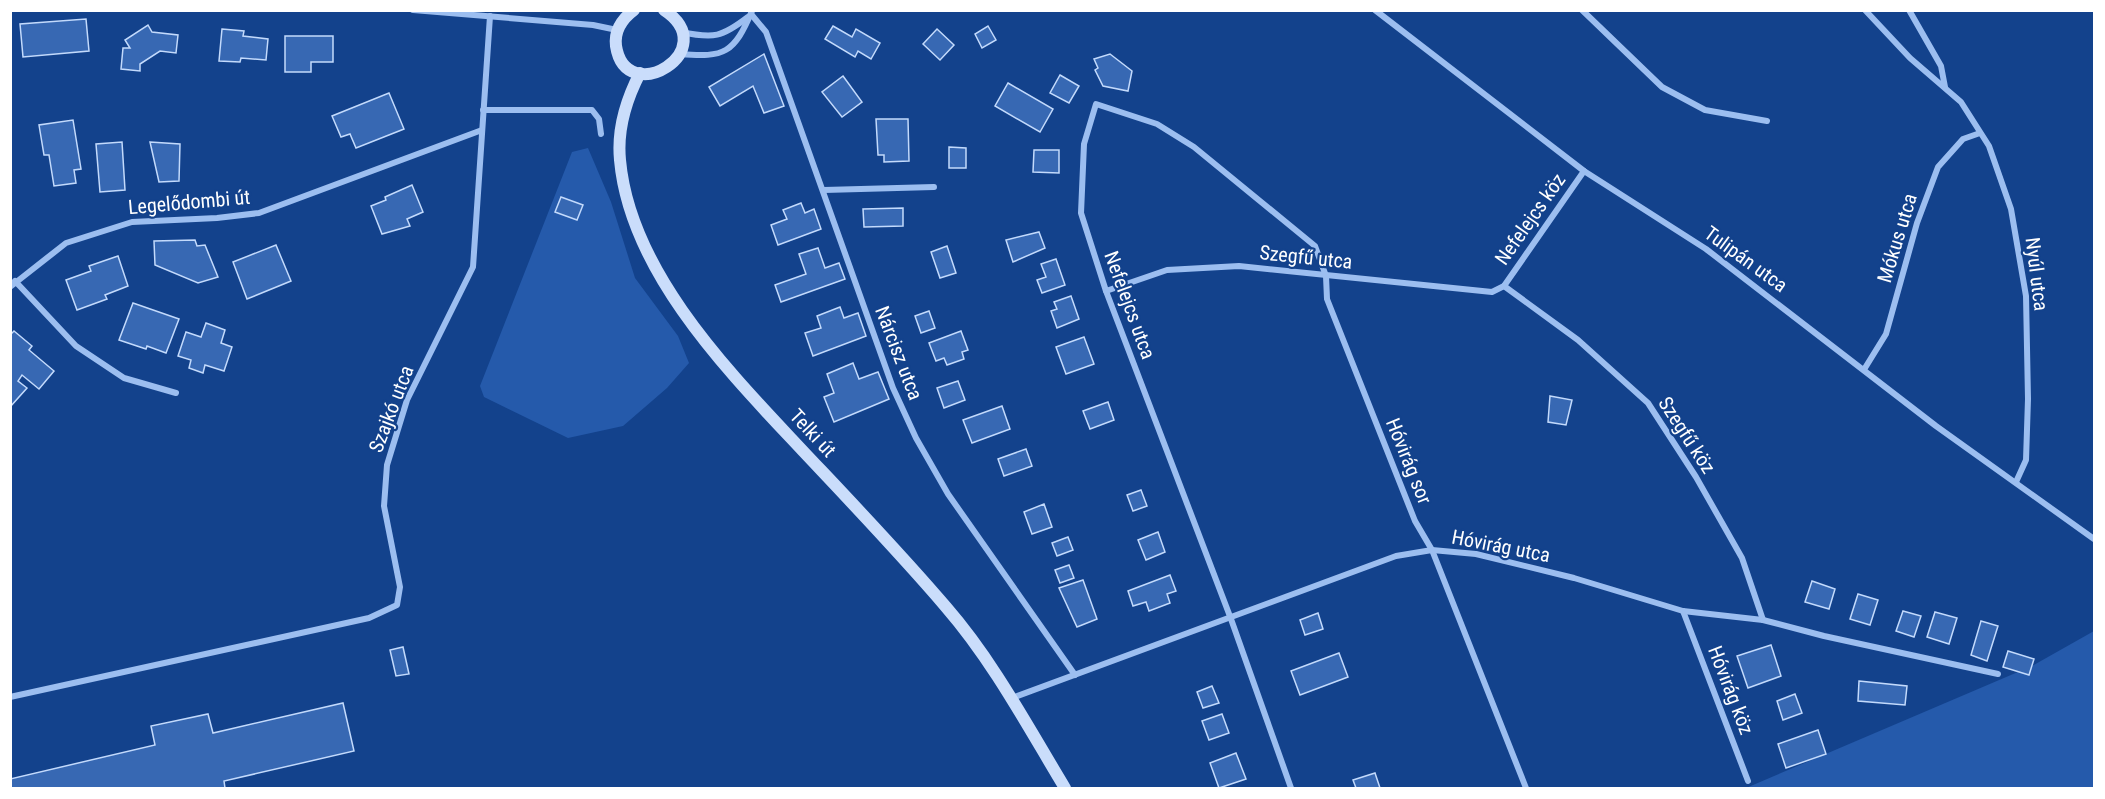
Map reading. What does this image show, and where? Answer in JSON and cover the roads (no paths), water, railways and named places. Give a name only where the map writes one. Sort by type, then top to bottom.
[{"type":"main road","points":[[634,10],[617,30],[615,39],[619,57],[625,64],[640,73],[649,74],[668,69],[680,54],[681,32],[674,18],[664,10]]},
{"type":"main road","name":"Telki út","points":[[640,73],[626,102],[620,160],[633,218],[666,285],[709,346],[761,406],[948,608],[1011,698],[1065,789]]},
{"type":"street","points":[[413,10],[593,25],[617,30]]},
{"type":"street","name":"Tulipán utca","points":[[1375,10],[1584,171],[1706,249],[1865,368],[1936,426],[2094,540]]},
{"type":"street","points":[[1582,10],[1662,87],[1705,110],[1767,121]]},
{"type":"street","name":"Nyúl utca","points":[[1865,10],[1910,58],[1962,102],[1989,146],[2011,209],[2026,296],[2026,460],[2016,482]]},
{"type":"street","name":"Nyúl utca","points":[[1909,10],[1941,66],[1945,87]]},
{"type":"street","points":[[681,32],[705,37],[726,34],[752,12]]},
{"type":"street","points":[[680,54],[704,56],[723,53],[737,41],[752,12]]},
{"type":"street","name":"Nárcisz utca","points":[[752,12],[766,32],[893,388],[916,438],[948,494],[1075,675]]},
{"type":"street","name":"Szajkó utca","points":[[10,697],[369,618],[397,605],[400,587],[384,506],[387,465],[407,400],[473,267],[490,16]]},
{"type":"street","name":"Nefelejcs utca","points":[[1291,789],[1231,619],[1106,291],[1082,213],[1084,144],[1096,104],[1157,124],[1194,147],[1316,246],[1326,276]]},
{"type":"street","points":[[483,110],[592,110],[599,119],[601,134]]},
{"type":"street","name":"Legelődombi út","points":[[10,287],[66,243],[132,222],[217,218],[259,213],[482,130]]},
{"type":"street","name":"Mókus utca","points":[[1865,368],[1886,334],[1917,223],[1938,167],[1963,140],[1980,133]]},
{"type":"street","name":"Nefelejcs köz","points":[[1504,286],[1584,171]]},
{"type":"street","points":[[824,190],[934,187]]},
{"type":"street","name":"Szegfű utca","points":[[1106,291],[1167,270],[1239,266],[1492,292],[1504,286]]},
{"type":"street","name":"Hóvirág sor","points":[[1326,276],[1327,299],[1414,521],[1432,550],[1526,789]]},
{"type":"street","points":[[15,281],[76,346],[124,378],[176,393]]},
{"type":"street","name":"Szegfű köz","points":[[1504,286],[1578,340],[1648,403],[1696,477],[1742,558],[1763,620]]},
{"type":"street","name":"Hóvirág utca","points":[[1011,698],[1231,619],[1396,556],[1432,550],[1476,554],[1574,578],[1683,611],[1763,620],[1914,657],[1998,674]]},
{"type":"street","name":"Hóvirág köz","points":[[1683,611],[1748,781]]}]
